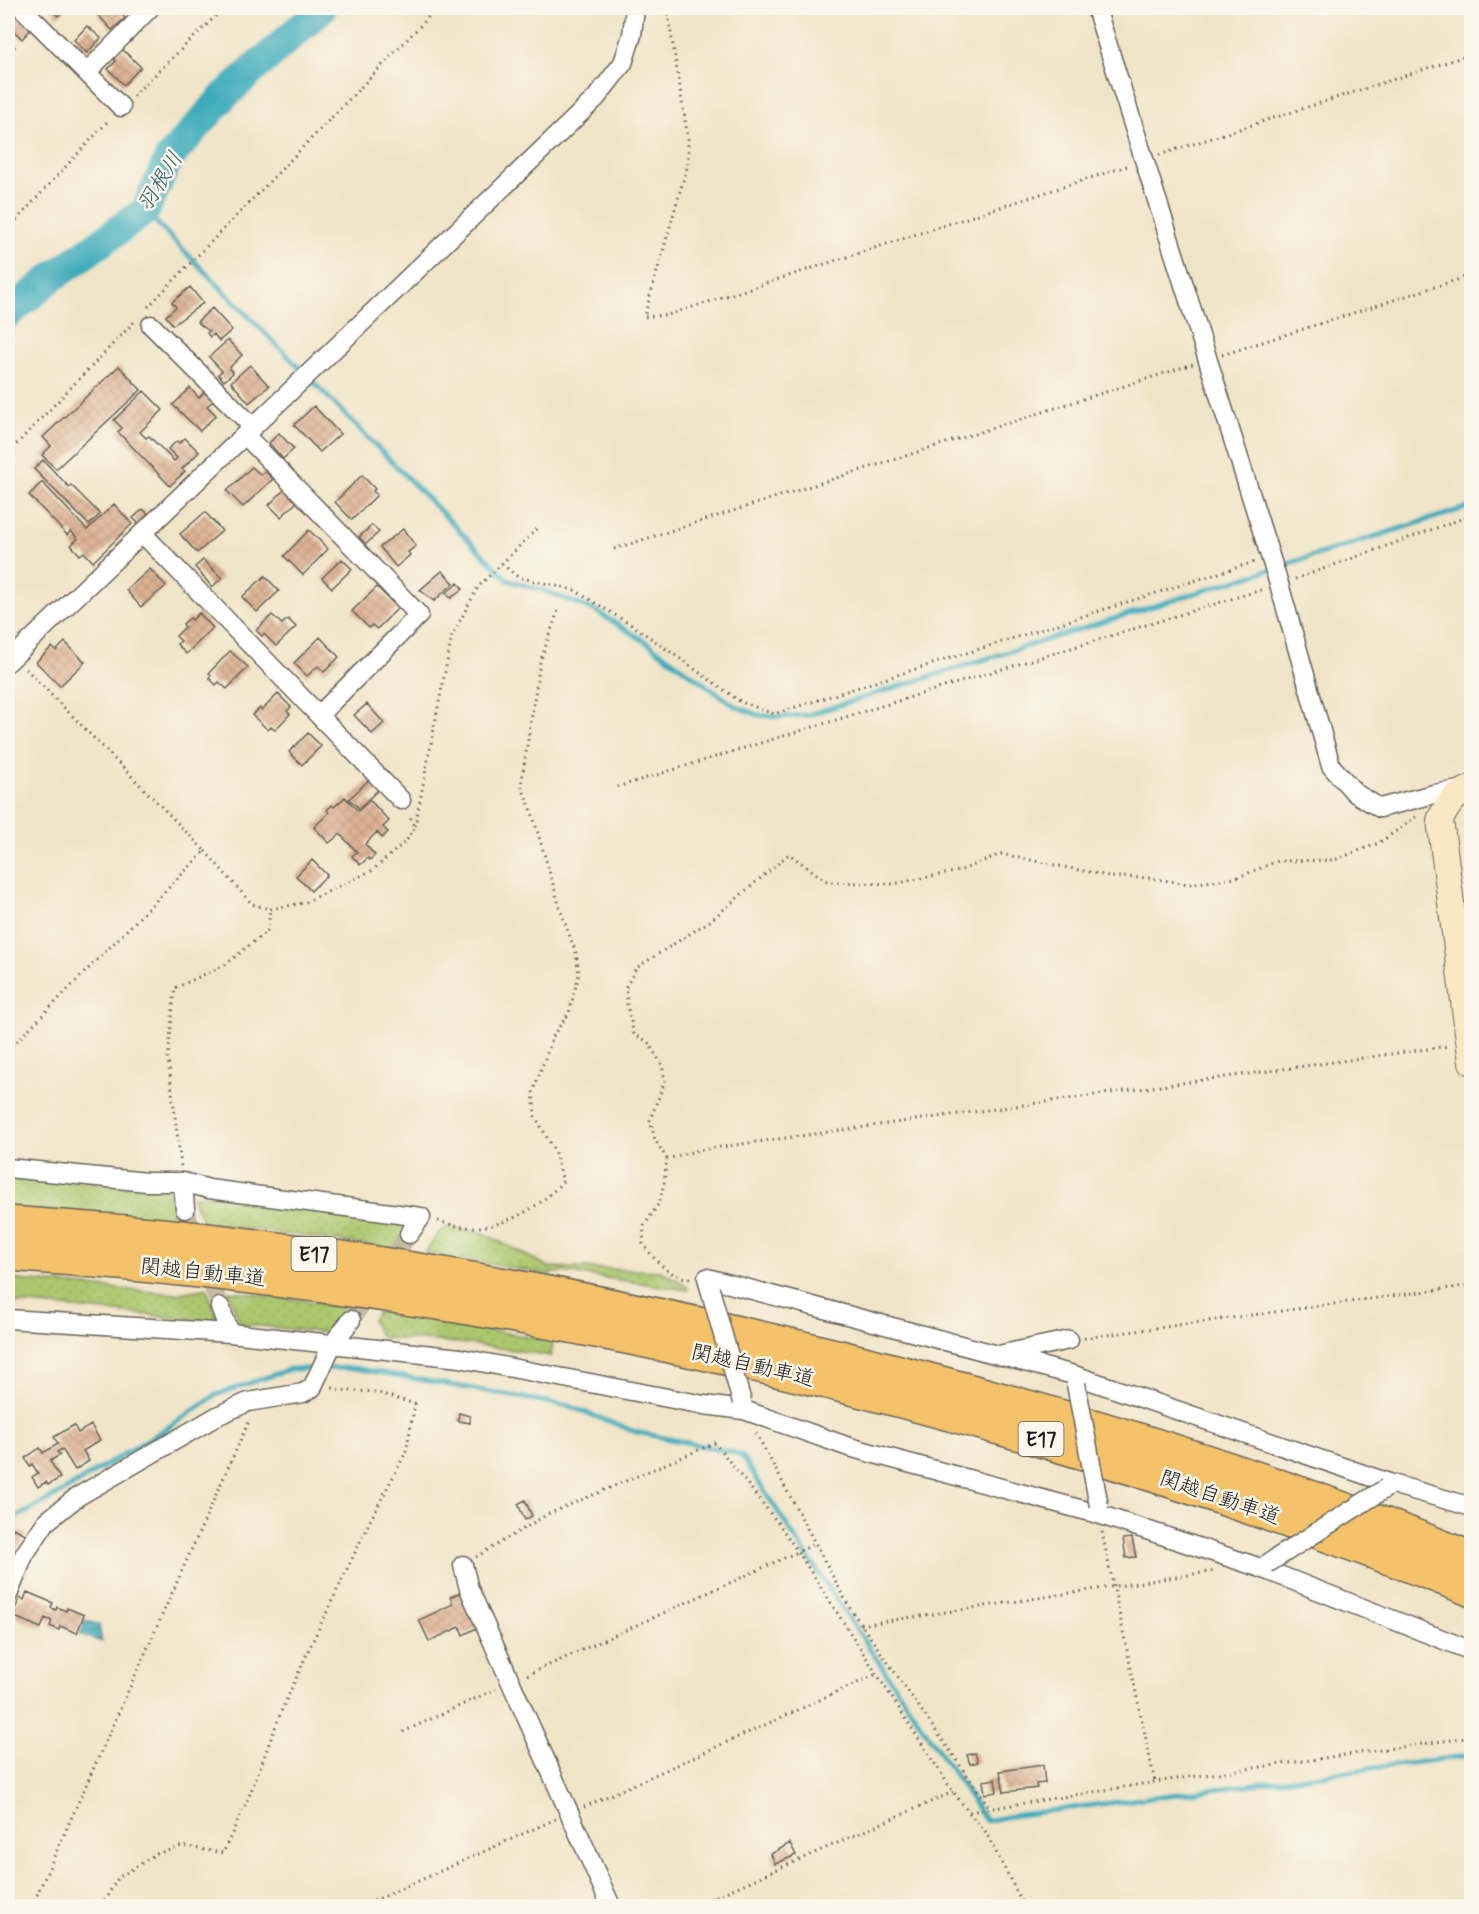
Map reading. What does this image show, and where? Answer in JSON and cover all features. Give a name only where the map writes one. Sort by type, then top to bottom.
[{"type":"highway","name":"関越自動車道","points":[[8,1223],[180,1237],[342,1258],[619,1306],[775,1341],[1030,1407],[1173,1450],[1304,1495],[1472,1559]]},
{"type":"highway","name":"関越自動車道","points":[[8,1254],[184,1268],[468,1307],[772,1369],[1030,1435],[1160,1476],[1472,1590]]},
{"type":"main road","points":[[1470,1053],[1440,820],[1452,799],[1471,788]]},
{"type":"street","points":[[22,8],[122,107]]},
{"type":"street","points":[[87,72],[150,8]]},
{"type":"street","points":[[10,659],[596,98],[622,63],[632,35],[635,8]]},
{"type":"street","points":[[1096,8],[1271,557],[1331,766],[1355,794],[1380,808],[1434,794],[1471,788]]},
{"type":"street","points":[[145,317],[419,615],[320,714]]},
{"type":"street","points":[[143,534],[401,800]]},
{"type":"street","points":[[8,1168],[103,1178],[183,1182],[209,1190],[421,1217],[409,1234]]},
{"type":"street","points":[[183,1182],[185,1209]]},
{"type":"street","points":[[743,1406],[709,1283],[1000,1355],[1389,1486],[1472,1507]]},
{"type":"street","points":[[220,1307],[230,1333]]},
{"type":"street","points":[[8,1319],[230,1333],[460,1359],[704,1405],[743,1406],[849,1447],[1099,1510],[1240,1563],[1264,1566],[1472,1651]]},
{"type":"street","points":[[8,1594],[24,1556],[46,1522],[77,1497],[219,1415],[248,1402],[303,1393],[312,1388],[332,1345],[351,1320]]},
{"type":"street","points":[[1000,1355],[1069,1340]]},
{"type":"street","points":[[1075,1379],[1099,1510]]},
{"type":"street","points":[[1264,1566],[1389,1486]]},
{"type":"street","points":[[463,1565],[469,1589],[611,1906]]},
{"type":"path","points":[[8,453],[145,317],[435,8]]},
{"type":"path","points":[[667,8],[688,139],[688,164],[644,317],[668,315],[1472,54]]},
{"type":"path","points":[[614,549],[1472,275]]},
{"type":"path","points":[[618,787],[1279,584],[1472,515]]},
{"type":"path","points":[[10,659],[205,851],[252,904],[270,909],[304,903],[373,870],[407,840],[415,826],[452,636],[478,587],[540,526]]},
{"type":"path","points":[[502,564],[518,577],[574,590],[638,629],[741,702],[774,714],[1271,557]]},
{"type":"path","points":[[421,1217],[464,1228],[486,1226],[514,1218],[551,1196],[563,1181],[554,1150],[535,1116],[533,1091],[554,1034],[569,1013],[579,974],[576,953],[562,915],[531,809],[521,785],[540,662],[558,611]]},
{"type":"path","points":[[709,1283],[683,1278],[659,1264],[642,1244],[644,1226],[659,1203],[664,1184],[667,1159],[655,1140],[650,1120],[665,1081],[662,1065],[648,1042],[634,1034],[627,1005],[626,987],[636,968],[710,921],[789,854],[828,882],[893,884],[958,871],[1001,854],[1113,877],[1150,878],[1189,884],[1236,878],[1278,861],[1335,860],[1379,843],[1406,825],[1425,809],[1434,794]]},
{"type":"path","points":[[401,800],[415,826]]},
{"type":"path","points":[[8,1050],[205,851]]},
{"type":"path","points":[[183,1182],[168,1058],[175,988],[225,965],[268,930],[270,909]]},
{"type":"path","points":[[667,1159],[699,1150],[1470,1053]]},
{"type":"path","points":[[1069,1340],[1472,1285]]},
{"type":"path","points":[[101,1906],[117,1878],[156,1854],[182,1846],[223,1853],[310,1647],[370,1521],[406,1452],[415,1404],[375,1392],[337,1390],[318,1379]]},
{"type":"path","points":[[32,1906],[259,1400]]},
{"type":"path","points":[[743,1406],[851,1610],[990,1808]]},
{"type":"path","points":[[463,1565],[548,1514],[715,1443],[778,1523],[953,1792],[985,1831],[1024,1906]]},
{"type":"path","points":[[1099,1510],[1155,1782]]},
{"type":"path","points":[[520,1679],[815,1544]]},
{"type":"path","points":[[861,1625],[1209,1572],[1240,1563]]},
{"type":"path","points":[[363,1906],[877,1674]]},
{"type":"path","points":[[403,1732],[499,1688]]},
{"type":"path","points":[[969,1812],[1155,1782],[1472,1737]]},
{"type":"path","points":[[694,1906],[953,1792]]},
{"type":"green space","points":[[8,1175],[176,1190],[188,1224],[8,1207]]},
{"type":"green space","points":[[217,1194],[399,1220],[405,1226],[407,1233],[396,1249],[203,1223],[192,1196]]},
{"type":"green space","points":[[447,1227],[483,1233],[549,1267],[661,1271],[686,1285],[688,1290],[565,1272],[547,1274],[425,1253],[439,1232]]},
{"type":"green space","points":[[8,1279],[175,1294],[207,1288],[217,1318],[214,1321],[8,1302]]},
{"type":"green space","points":[[227,1291],[354,1307],[329,1333],[241,1324]]},
{"type":"green space","points":[[379,1311],[553,1341],[551,1356],[467,1344],[384,1338],[379,1335],[372,1320]]},
{"type":"water","points":[[85,1620],[99,1625],[102,1642],[80,1634]]},
{"type":"building","points":[[50,8],[67,8],[58,16]]},
{"type":"building","points":[[104,8],[115,8],[125,18],[112,30],[97,14]]},
{"type":"building","points":[[16,15],[31,29],[22,39],[8,25]]},
{"type":"building","points":[[87,26],[101,38],[87,53],[74,40]]},
{"type":"building","points":[[8,39],[15,47],[8,55]]},
{"type":"building","points":[[122,49],[141,67],[124,85],[108,69],[116,61],[113,58]]},
{"type":"building","points":[[190,287],[203,303],[173,325],[166,316],[176,307],[172,302]]},
{"type":"building","points":[[212,308],[232,330],[219,341],[214,334],[210,337],[207,333],[209,331],[197,322]]},
{"type":"building","points":[[228,340],[242,355],[229,368],[233,373],[224,381],[218,374],[222,371],[209,357]]},
{"type":"building","points":[[250,365],[269,386],[249,403],[231,382]]},
{"type":"building","points":[[119,366],[141,390],[56,469],[42,455],[51,446],[43,437]]},
{"type":"building","points":[[190,388],[199,398],[206,390],[215,399],[207,406],[216,415],[200,431],[173,405]]},
{"type":"building","points":[[144,391],[163,410],[140,432],[146,438],[149,436],[174,461],[177,458],[168,449],[177,441],[179,443],[185,438],[199,452],[182,469],[185,471],[170,486],[118,432],[122,428],[114,420]]},
{"type":"building","points":[[314,406],[340,434],[320,452],[294,425]]},
{"type":"building","points":[[279,433],[294,449],[283,459],[269,443]]},
{"type":"building","points":[[43,460],[100,514],[89,525],[34,469]]},
{"type":"building","points":[[252,467],[261,475],[265,471],[273,479],[243,507],[227,491]]},
{"type":"building","points":[[362,475],[375,489],[373,491],[377,495],[352,520],[335,502]]},
{"type":"building","points":[[42,482],[87,530],[114,504],[132,524],[93,562],[84,552],[80,555],[71,545],[78,539],[71,531],[67,535],[29,495]]},
{"type":"building","points":[[285,489],[297,502],[281,517],[269,505]]},
{"type":"building","points":[[143,509],[149,515],[139,524],[133,518]]},
{"type":"building","points":[[205,512],[222,531],[197,553],[180,534]]},
{"type":"building","points":[[372,525],[379,532],[366,544],[359,537]]},
{"type":"building","points":[[403,529],[416,546],[408,552],[410,555],[396,567],[380,547]]},
{"type":"building","points":[[309,530],[328,549],[303,575],[284,556]]},
{"type":"building","points":[[342,559],[352,569],[332,588],[322,578]]},
{"type":"building","points":[[203,560],[222,578],[212,587],[195,567]]},
{"type":"building","points":[[150,569],[166,586],[141,607],[126,590]]},
{"type":"building","points":[[442,571],[454,583],[434,601],[420,590]]},
{"type":"building","points":[[265,576],[279,591],[257,612],[242,597]]},
{"type":"building","points":[[458,583],[463,589],[451,598],[446,593]]},
{"type":"building","points":[[377,587],[398,608],[377,629],[372,625],[369,628],[352,611]]},
{"type":"building","points":[[199,613],[213,628],[186,654],[177,644],[181,641],[176,636],[185,627],[183,624],[190,618],[192,620]]},
{"type":"building","points":[[272,615],[282,624],[288,619],[296,627],[276,646],[264,634],[262,636],[256,630]]},
{"type":"building","points":[[320,637],[339,657],[324,672],[318,666],[307,676],[294,663]]},
{"type":"building","points":[[65,642],[85,662],[60,686],[36,662],[52,647],[56,651]]},
{"type":"building","points":[[230,651],[248,667],[227,689],[219,682],[216,685],[209,678],[211,675],[209,673]]},
{"type":"building","points":[[278,694],[291,707],[287,711],[290,714],[275,730],[271,727],[268,730],[252,715],[260,708],[262,710]]},
{"type":"building","points":[[367,704],[384,723],[372,734],[354,715]]},
{"type":"building","points":[[308,733],[321,746],[302,765],[289,752]]},
{"type":"building","points":[[369,780],[379,789],[359,808],[349,799]]},
{"type":"building","points":[[345,797],[358,811],[370,800],[389,821],[383,827],[388,832],[382,838],[377,832],[365,844],[375,855],[360,865],[352,856],[357,852],[340,834],[329,843],[314,827],[329,813],[327,810],[332,805],[334,807]]},
{"type":"building","points":[[312,860],[327,875],[311,891],[296,876]]},
{"type":"building","points":[[459,1413],[470,1416],[470,1423],[458,1421]]},
{"type":"building","points":[[74,1425],[78,1433],[91,1425],[100,1440],[83,1451],[89,1461],[75,1470],[62,1449],[57,1452],[60,1455],[50,1461],[60,1478],[48,1485],[46,1482],[38,1487],[32,1477],[38,1473],[25,1458],[40,1448],[43,1453],[58,1444],[54,1437]]},
{"type":"building","points":[[525,1500],[532,1516],[525,1520],[518,1504]]},
{"type":"building","points":[[13,1528],[26,1534],[8,1575],[8,1540]]},
{"type":"building","points":[[1132,1538],[1136,1557],[1126,1558],[1123,1539]]},
{"type":"building","points":[[27,1592],[53,1603],[51,1608],[56,1610],[57,1607],[66,1611],[67,1608],[84,1615],[77,1633],[60,1626],[59,1630],[50,1626],[52,1621],[45,1618],[41,1628],[15,1617],[17,1612],[14,1611],[20,1598],[24,1600]]},
{"type":"building","points":[[461,1592],[477,1628],[463,1635],[460,1627],[429,1641],[419,1620],[453,1604],[450,1597]]},
{"type":"building","points":[[975,1753],[978,1762],[970,1764],[967,1755]]},
{"type":"building","points":[[1043,1765],[1045,1783],[1036,1784],[1037,1788],[1004,1792],[1000,1771]]},
{"type":"building","points":[[995,1779],[997,1792],[985,1794],[983,1781]]},
{"type":"building","points":[[790,1843],[796,1855],[775,1864],[771,1854]]},
{"type":"waterway","name":"羽根川","points":[[8,314],[50,279],[145,211],[169,158],[224,96],[322,8]]},
{"type":"waterway","points":[[145,211],[508,580],[545,591],[594,610],[649,644],[735,706],[758,715],[779,717],[808,715],[1472,506]]},
{"type":"waterway","points":[[8,1522],[64,1491],[216,1395],[290,1369],[354,1368],[569,1406],[636,1432],[742,1456],[986,1821],[1472,1755]]},
{"type":"tunnel","points":[[185,1209],[220,1307]]},
{"type":"tunnel","points":[[351,1320],[409,1234]]}]
